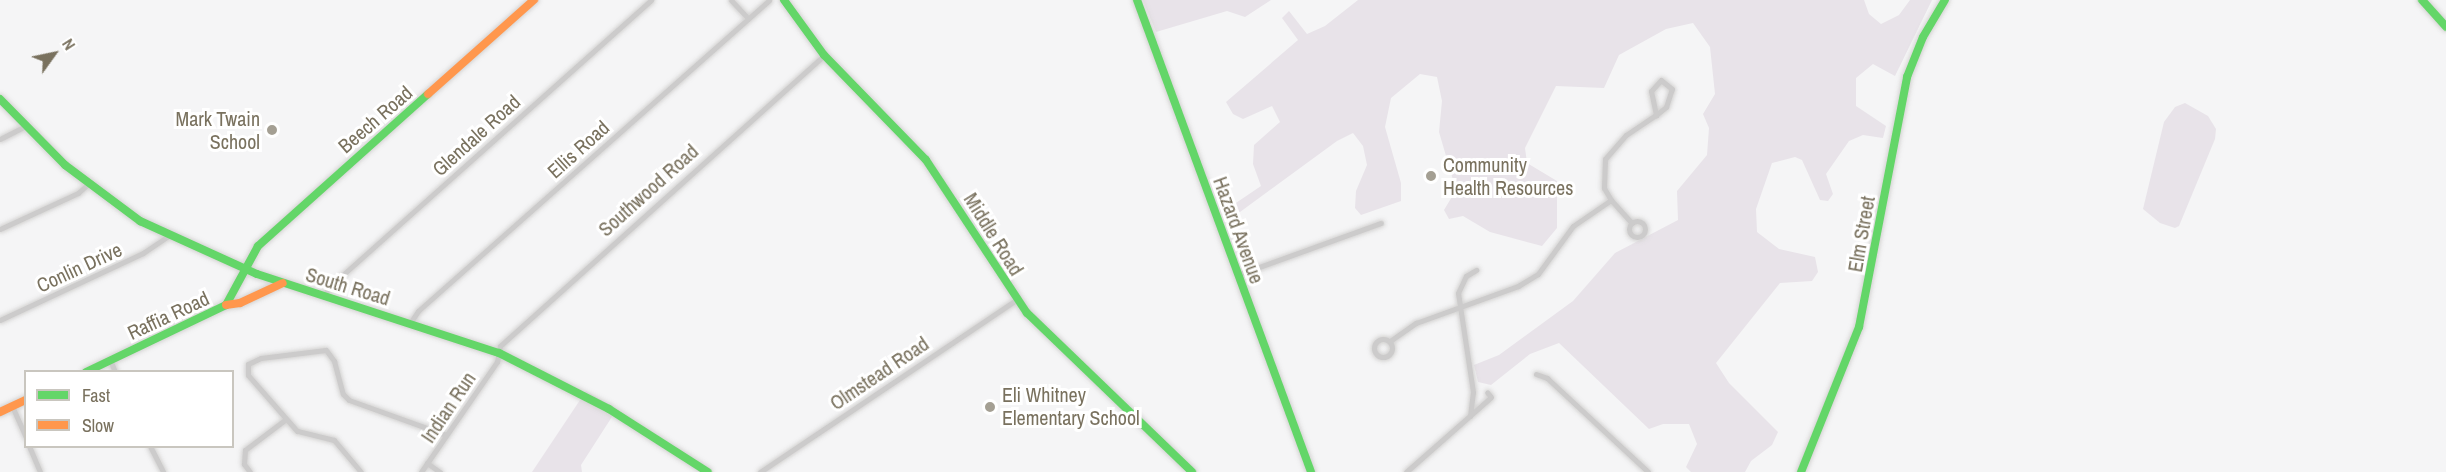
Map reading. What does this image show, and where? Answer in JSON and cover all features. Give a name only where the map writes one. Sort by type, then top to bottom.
[{"type":"main road","name":"Beech Road","points":[[246,269],[268,236],[534,0]]},
{"type":"main road","name":"Middle Road","points":[[784,0],[824,55],[926,160],[1016,300],[1042,332],[1192,472]]},
{"type":"main road","name":"Hazard Avenue","points":[[1137,0],[1311,472]]},
{"type":"main road","name":"Elm Street","points":[[1801,472],[1858,327],[1907,77],[1923,37],[1945,0]]},
{"type":"main road","points":[[2422,0],[2446,27]]},
{"type":"main road","name":"South Road","points":[[0,99],[24,126],[88,184],[168,236],[283,283],[499,353],[609,409],[708,472]]},
{"type":"main road","name":"Raffia Road","points":[[90,370],[226,305],[246,269]]},
{"type":"main road","points":[[226,305],[240,303],[283,283]]},
{"type":"main road","points":[[0,412],[24,401]]},
{"type":"street","name":"Glendale Road","points":[[325,295],[345,273],[651,0]]},
{"type":"street","points":[[731,0],[747,18]]},
{"type":"street","name":"Ellis Road","points":[[410,323],[418,311],[769,0]]},
{"type":"street","name":"Southwood Road","points":[[499,353],[500,346],[542,305],[824,55]]},
{"type":"street","points":[[1632,223],[1611,200],[1604,188],[1605,159],[1626,135],[1656,115],[1672,97],[1667,82],[1661,80],[1651,92],[1656,115]]},
{"type":"street","points":[[0,139],[24,126]]},
{"type":"street","points":[[0,230],[78,193],[88,184]]},
{"type":"street","points":[[1390,341],[1416,323],[1529,281],[1573,226],[1611,200]]},
{"type":"street","points":[[1238,274],[1381,223]]},
{"type":"street","name":"Conlin Drive","points":[[0,320],[143,253],[168,236]]},
{"type":"street","points":[[1470,416],[1473,392],[1458,307],[1459,288],[1466,276],[1476,270]]},
{"type":"street","name":"Olmstead Road","points":[[760,472],[1016,300]]},
{"type":"street","points":[[361,472],[333,440],[297,431],[248,375],[248,364],[261,358],[326,350],[334,361],[342,394],[350,400],[446,435]]},
{"type":"street","name":"Indian Run","points":[[440,472],[427,463],[499,353]]},
{"type":"street","points":[[110,360],[114,370]]},
{"type":"street","points":[[1536,374],[1547,378],[1648,472]]},
{"type":"street","points":[[1406,472],[1491,397],[1486,392]]},
{"type":"street","points":[[12,406],[24,433]]},
{"type":"street","points":[[250,472],[244,464],[245,450],[286,419]]},
{"type":"street","points":[[29,448],[40,472]]},
{"type":"street","points":[[151,448],[163,472]]},
{"type":"street","points":[[421,472],[427,463]]},
{"type":"shaded area","points":[[1143,0],[1271,0],[1245,17],[1227,11],[1156,32]]},
{"type":"shaded area","points":[[1358,0],[1864,0],[1869,14],[1881,24],[1899,15],[1910,0],[1932,0],[1895,76],[1873,64],[1856,78],[1856,106],[1886,126],[1883,138],[1863,135],[1849,141],[1826,174],[1833,194],[1828,201],[1820,200],[1802,160],[1795,157],[1772,163],[1756,209],[1757,232],[1779,249],[1815,257],[1818,272],[1812,281],[1780,283],[1716,363],[1729,383],[1778,432],[1772,445],[1751,461],[1745,472],[1691,472],[1686,467],[1697,444],[1689,424],[1663,424],[1649,429],[1559,343],[1530,354],[1491,385],[1478,382],[1474,365],[1499,355],[1573,301],[1615,253],[1678,220],[1677,191],[1707,155],[1709,128],[1703,114],[1715,94],[1710,47],[1693,23],[1666,29],[1619,55],[1604,88],[1556,86],[1525,148],[1527,163],[1557,181],[1557,228],[1542,246],[1490,232],[1463,216],[1449,219],[1444,210],[1456,190],[1439,132],[1442,101],[1437,77],[1420,74],[1391,98],[1385,127],[1401,183],[1401,201],[1361,215],[1355,208],[1356,191],[1367,165],[1363,146],[1353,133],[1337,141],[1240,212],[1229,214],[1227,209],[1261,186],[1253,164],[1254,145],[1280,122],[1272,106],[1243,119],[1233,114],[1226,102],[1298,40],[1282,18],[1289,11],[1307,34],[1325,26]]},
{"type":"shaded area","points":[[2185,103],[2208,116],[2216,129],[2215,139],[2179,226],[2175,228],[2160,223],[2143,209],[2164,122],[2175,107]]},
{"type":"shaded area","points":[[586,391],[617,409],[581,465],[582,472],[532,472]]},
{"type":"traffic: fast","points":[[784,0],[824,55],[926,160],[1027,313],[1192,472]]},
{"type":"traffic: fast","points":[[1137,0],[1311,472]]},
{"type":"traffic: fast","points":[[1801,472],[1859,327],[1907,77],[1923,37],[1945,0]]},
{"type":"traffic: fast","points":[[2422,0],[2446,27]]},
{"type":"traffic: fast","points":[[90,370],[226,305],[258,246],[428,94]]},
{"type":"traffic: fast","points":[[0,99],[65,165],[140,221],[257,274],[499,353],[609,409],[708,472]]},
{"type":"traffic: slow","points":[[428,94],[534,0]]},
{"type":"traffic: slow","points":[[226,305],[240,303],[283,283]]},
{"type":"traffic: slow","points":[[0,412],[24,401]]},
{"type":"place","name":"Mark Twain School","points":[[272,130]]},
{"type":"place","name":"Community Health Resources","points":[[1431,176]]},
{"type":"place","name":"Eli Whitney Elementary School","points":[[990,407]]}]
